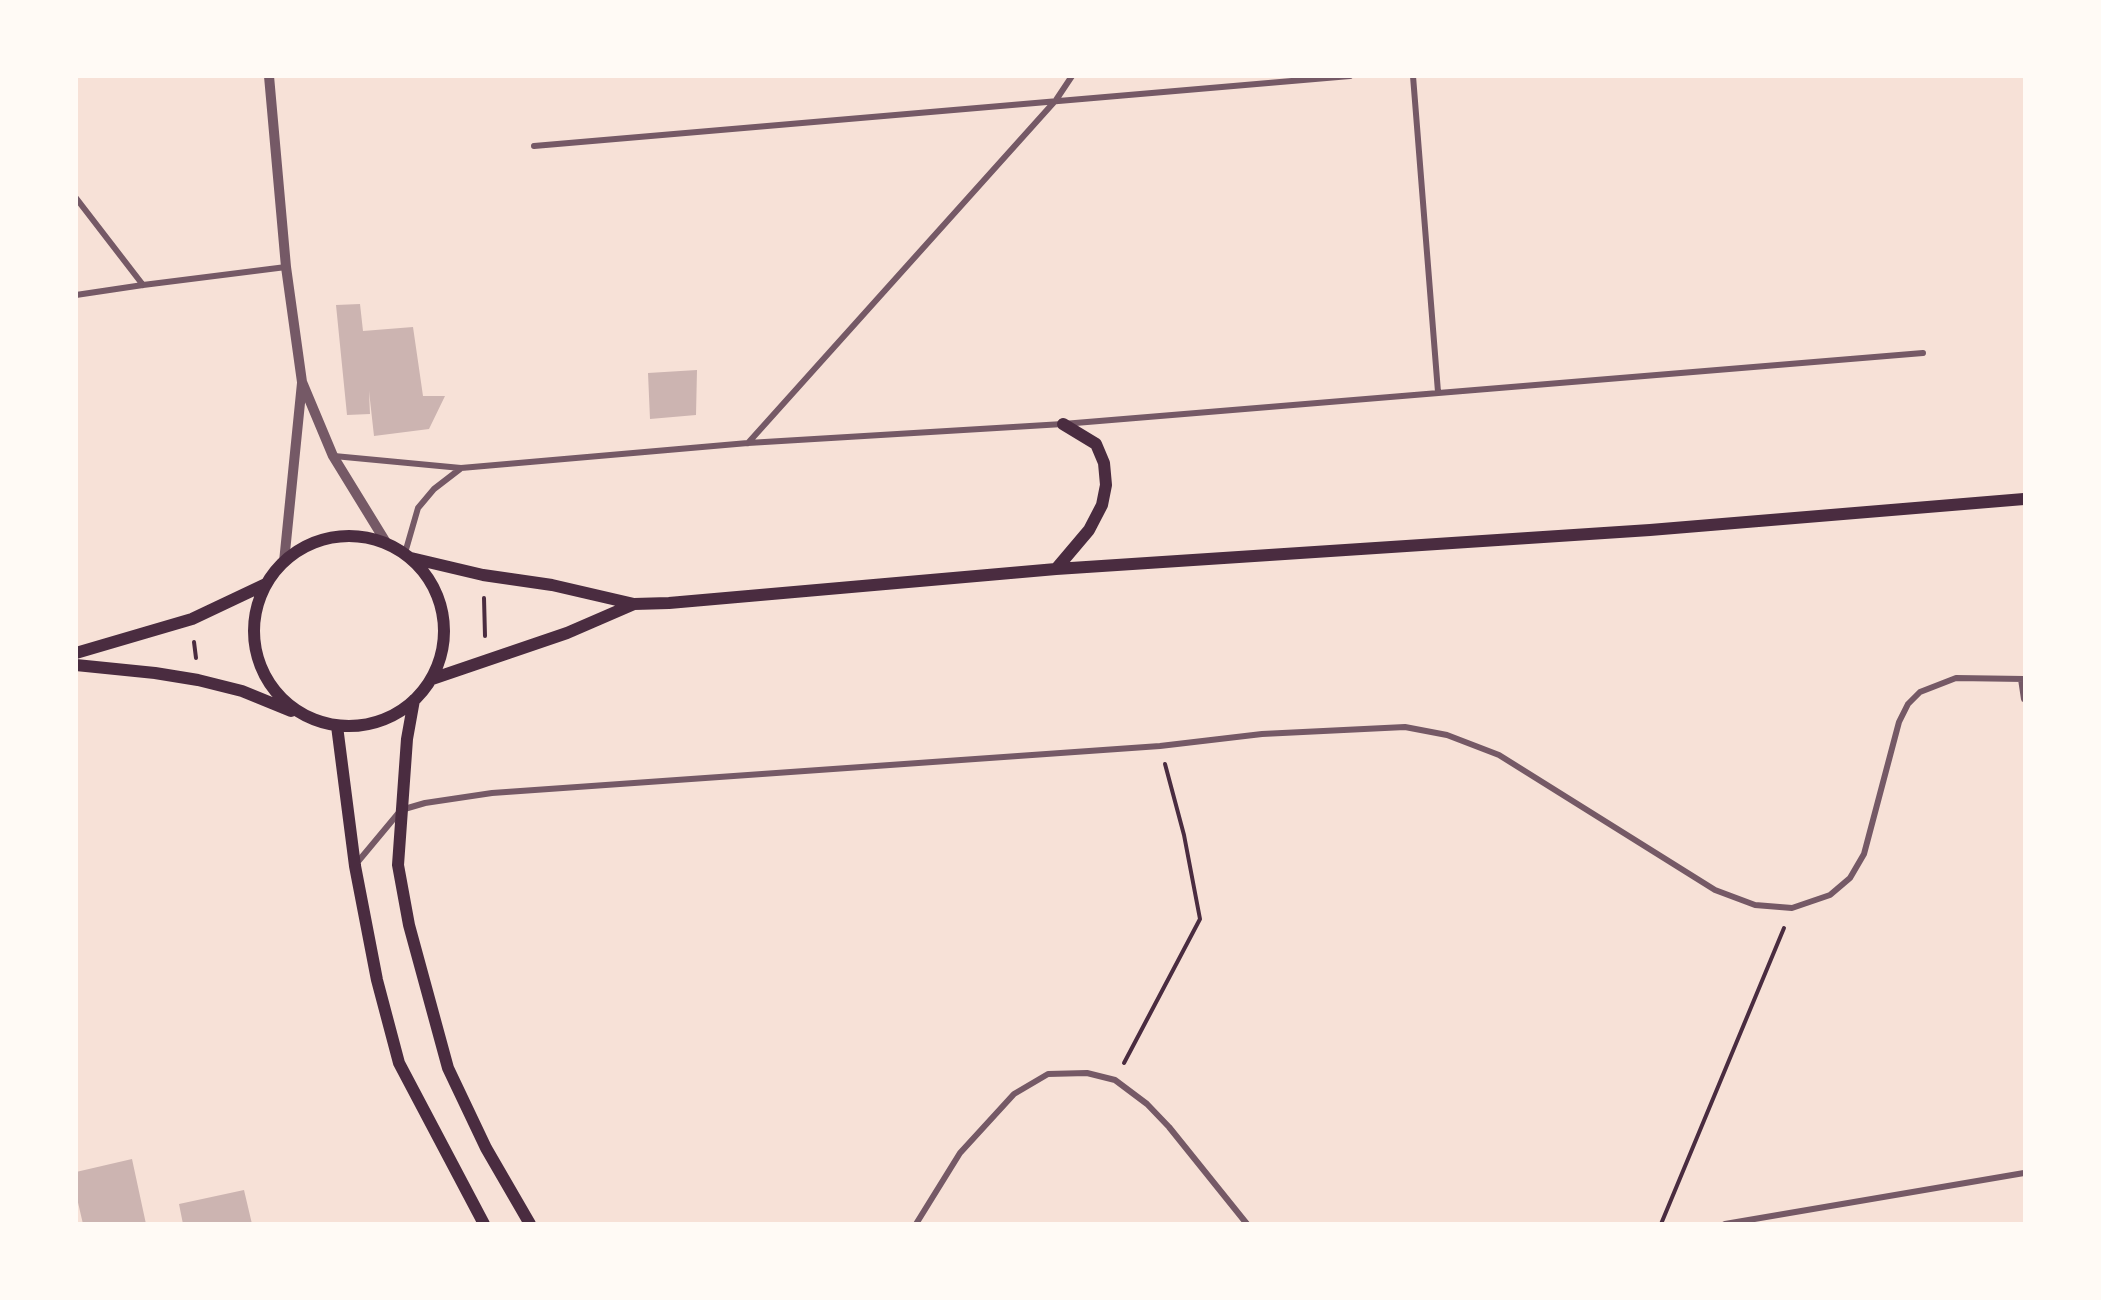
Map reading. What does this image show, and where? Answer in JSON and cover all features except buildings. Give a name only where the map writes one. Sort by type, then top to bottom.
[{"type":"main road","points":[[1056,569],[1089,530],[1102,505],[1107,485],[1104,463],[1096,444],[1063,424]]},
{"type":"main road","points":[[311,719],[291,707],[275,691],[263,672],[256,651],[254,628],[258,605],[266,584],[284,562],[315,542],[333,537],[369,538],[387,544],[408,556],[483,575],[552,585],[634,604],[669,603],[1056,569],[1650,530],[2025,499]]},
{"type":"main road","points":[[76,666],[155,673],[198,680],[242,691],[311,719],[337,726],[366,725],[392,716],[414,700],[432,679],[442,654],[445,628],[440,602],[429,578],[408,556]]},
{"type":"main road","points":[[76,653],[192,619],[266,584]]},
{"type":"main road","points":[[432,679],[567,633],[634,604]]},
{"type":"main road","points":[[414,700],[407,739],[398,865],[409,925],[448,1068],[486,1148],[530,1224]]},
{"type":"main road","points":[[337,726],[355,866],[377,980],[399,1063],[484,1224]]},
{"type":"street","points":[[269,76],[286,267],[302,382],[284,562]]},
{"type":"street","points":[[748,443],[1056,100],[1072,76]]},
{"type":"street","points":[[534,146],[1350,76]]},
{"type":"street","points":[[1413,76],[1438,392]]},
{"type":"street","points":[[76,198],[143,285]]},
{"type":"street","points":[[76,296],[286,267]]},
{"type":"street","points":[[333,456],[461,468],[748,443],[1063,424],[1923,353]]},
{"type":"street","points":[[302,382],[333,456],[387,544]]},
{"type":"street","points":[[408,556],[418,508],[434,489],[461,468]]},
{"type":"street","points":[[355,866],[401,810],[425,803],[492,793],[1160,746],[1262,734],[1405,727],[1447,735],[1499,755],[1714,890],[1755,905],[1792,908],[1830,895],[1850,878],[1864,854],[1899,722],[1908,704],[1920,692],[1956,678],[2023,679],[2025,699]]},
{"type":"street","points":[[916,1224],[960,1154],[1014,1094],[1048,1074],[1087,1073],[1115,1080],[1147,1104],[1169,1127],[1247,1224]]},
{"type":"street","points":[[1725,1224],[2025,1173]]},
{"type":"path","points":[[483,575],[486,661]]},
{"type":"path","points":[[192,619],[198,680]]},
{"type":"path","points":[[1115,1080],[1200,919],[1184,835],[1160,746]]},
{"type":"path","points":[[1660,1224],[1792,908]]}]
